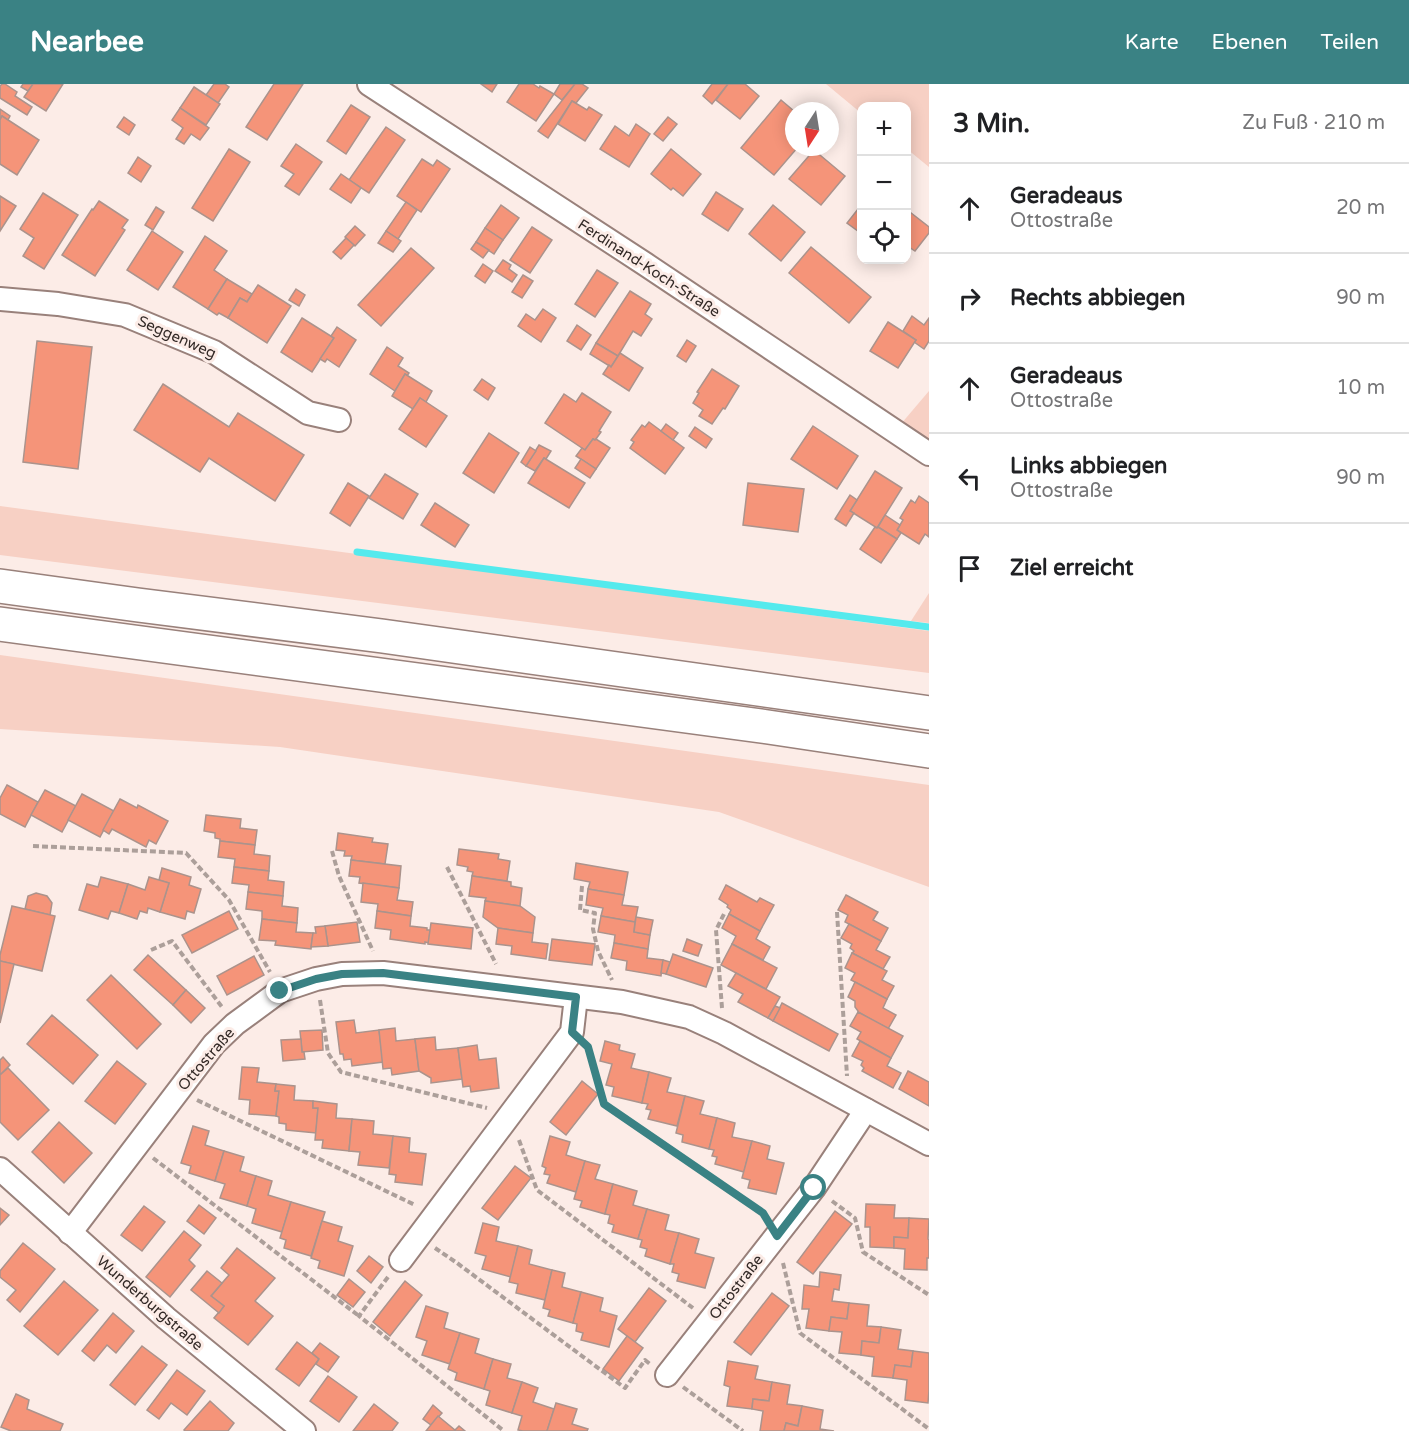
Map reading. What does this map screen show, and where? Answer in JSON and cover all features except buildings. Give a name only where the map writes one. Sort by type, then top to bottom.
[{"type":"highway","points":[[0,586],[382,636],[929,713]]},
{"type":"highway","points":[[0,624],[929,751]]},
{"type":"street","name":"Ferdinand-Koch-Straße","points":[[369,84],[645,264],[929,454]]},
{"type":"street","name":"Seggenweg","points":[[0,299],[58,304],[125,315],[214,352],[308,413],[339,420]]},
{"type":"street","name":"Ottostraße","points":[[70,1233],[214,1044],[235,1024],[280,991],[316,979],[342,974],[383,973],[622,1002],[689,1017],[724,1033],[929,1144]]},
{"type":"street","points":[[401,1260],[572,1032],[576,997]]},
{"type":"street","name":"Ottostraße","points":[[667,1376],[814,1188],[857,1105]]},
{"type":"street","name":"Wunderburgstraße","points":[[0,1169],[166,1318],[304,1431]]},
{"type":"path","points":[[33,846],[186,853],[229,900],[280,991]]},
{"type":"path","points":[[332,851],[339,876],[383,973]]},
{"type":"path","points":[[447,867],[508,988]]},
{"type":"path","points":[[582,886],[580,910],[595,913],[593,929],[598,951],[622,1002]]},
{"type":"path","points":[[724,1033],[716,930],[725,912]]},
{"type":"path","points":[[837,912],[857,1105]]},
{"type":"path","points":[[151,950],[172,941],[235,1024]]},
{"type":"path","points":[[316,979],[328,1053],[340,1072],[508,1118],[518,1137],[537,1190],[710,1321]]},
{"type":"path","points":[[572,1032],[588,1047],[604,1104],[763,1213],[777,1236],[800,1333],[929,1429]]},
{"type":"path","points":[[178,1090],[412,1204],[434,1217]]},
{"type":"path","points":[[136,1146],[359,1316],[504,1431]]},
{"type":"path","points":[[814,1188],[855,1218],[863,1252],[929,1294]]},
{"type":"path","points":[[418,1238],[457,1263],[625,1388],[645,1360],[743,1431]]},
{"type":"path","points":[[359,1316],[401,1260]]},
{"type":"shaded area","points":[[826,84],[929,84],[929,167],[911,152],[911,102],[857,102],[857,110]]},
{"type":"shaded area","points":[[929,391],[929,454],[895,431]]},
{"type":"shaded area","points":[[0,506],[929,631],[929,673],[0,555]]},
{"type":"shaded area","points":[[929,593],[929,623],[911,621]]},
{"type":"shaded area","points":[[0,655],[929,785],[929,887],[719,812],[280,747],[0,729]]},
{"type":"waterway","points":[[357,552],[929,627]]},
{"type":"route","points":[[280,991],[316,979],[342,974],[383,973],[576,997],[572,1032],[588,1047],[604,1104],[763,1213],[777,1236],[814,1188]]}]
